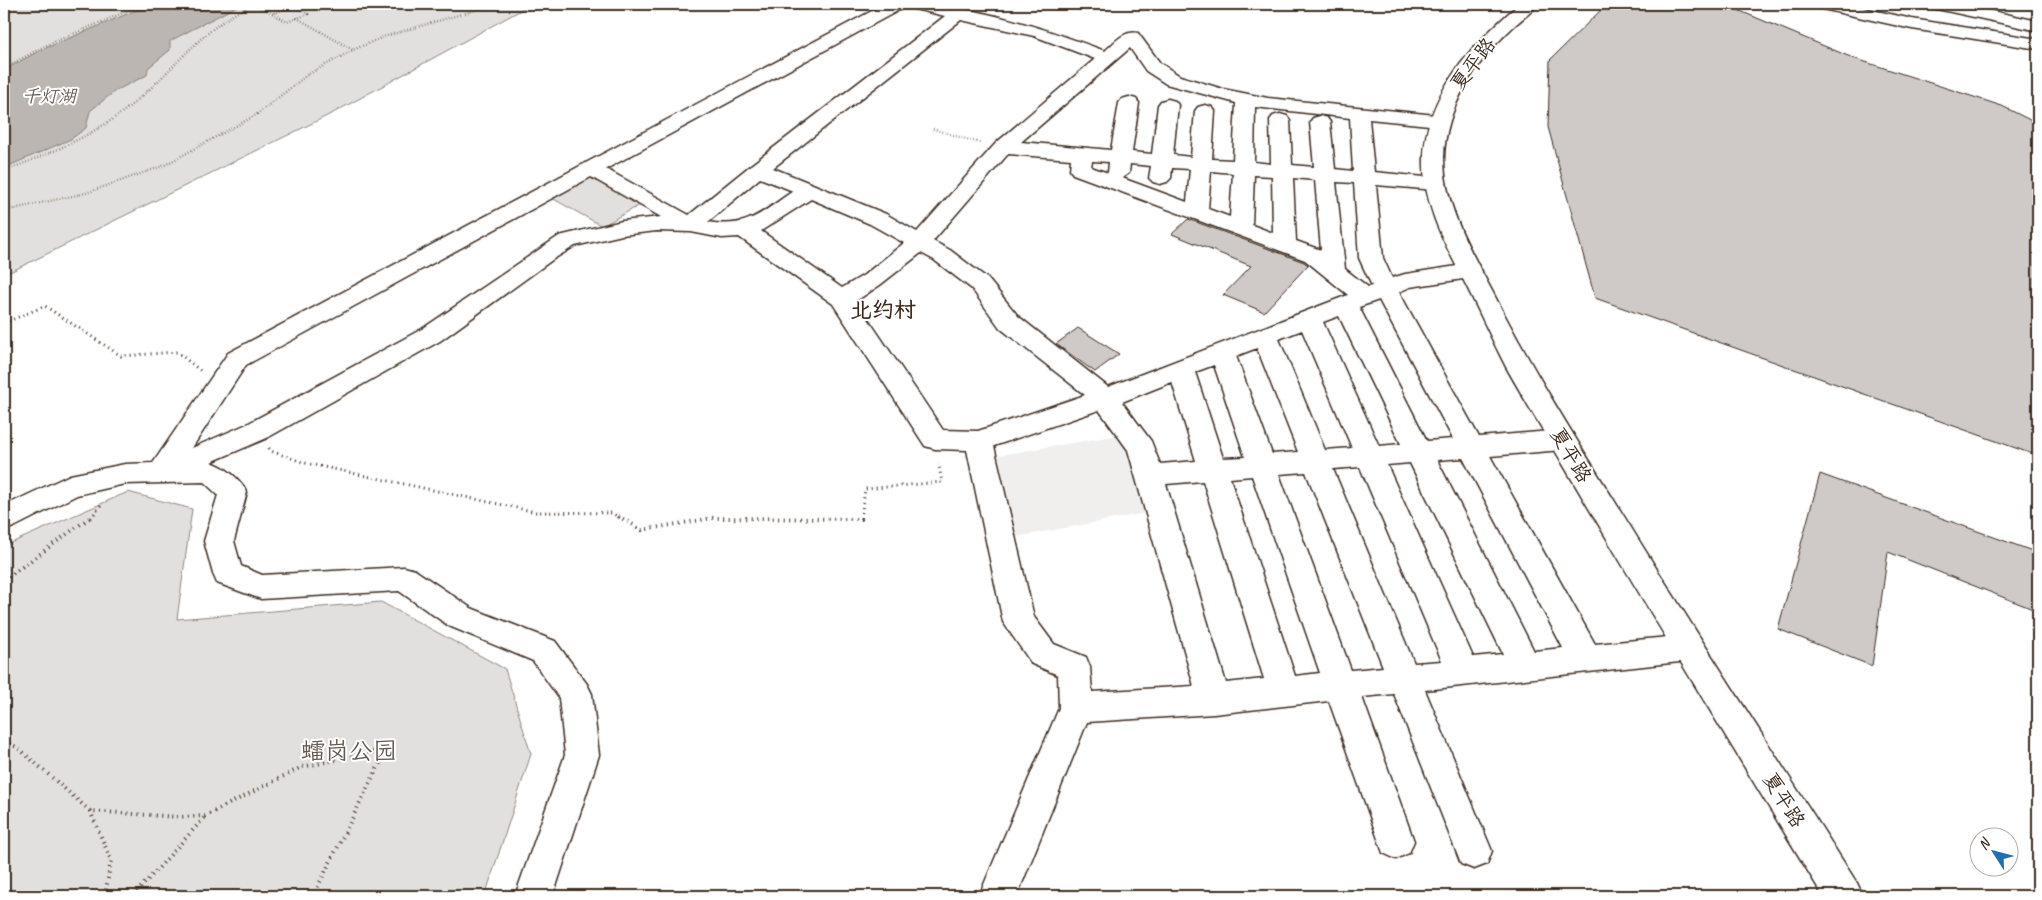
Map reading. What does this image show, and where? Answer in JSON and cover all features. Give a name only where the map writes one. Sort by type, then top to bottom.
[{"type":"street","points":[[161,473],[236,359],[897,4]]},
{"type":"street","points":[[916,4],[1039,32],[1108,58]]},
{"type":"street","name":"夏平路","points":[[1529,4],[1505,23],[1469,64],[1449,95],[1439,120],[1435,144],[1435,184],[1438,203],[1519,367],[1689,648],[1844,896]]},
{"type":"street","points":[[1824,4],[1912,24],[2038,44]]},
{"type":"street","points":[[1886,4],[2038,39]]},
{"type":"street","points":[[1937,4],[2038,26]]},
{"type":"street","points":[[1985,4],[2038,16]]},
{"type":"street","points":[[691,225],[758,169],[959,13]]},
{"type":"street","points":[[842,299],[872,280],[920,242],[1003,147],[1132,37],[1153,67],[1173,80],[1219,94],[1268,104],[1439,120]]},
{"type":"street","points":[[1241,229],[1246,99]]},
{"type":"street","points":[[1116,183],[1129,103]]},
{"type":"street","points":[[1158,198],[1168,105]]},
{"type":"street","points":[[1197,213],[1205,111]]},
{"type":"street","points":[[1359,112],[1371,258],[1365,297],[1419,452],[1525,666]]},
{"type":"street","points":[[1280,120],[1285,244]]},
{"type":"street","points":[[1320,122],[1334,272]]},
{"type":"street","points":[[1003,147],[1435,184]]},
{"type":"street","points":[[1082,154],[1080,170],[1313,255],[1365,297],[1471,448],[1586,659]]},
{"type":"street","points":[[591,168],[691,225]]},
{"type":"street","points":[[758,169],[878,219],[942,255],[980,284],[1009,322],[1105,398],[1141,448],[1214,699]]},
{"type":"street","points":[[161,473],[257,431],[431,334],[544,255],[568,241],[622,228],[657,224],[691,225],[722,231],[744,230],[759,224],[809,190]]},
{"type":"street","points":[[744,230],[842,299],[934,439],[979,441],[1105,398],[1405,281],[1470,271]]},
{"type":"street","points":[[1310,319],[1463,672]]},
{"type":"street","points":[[1265,336],[1474,851]]},
{"type":"street","points":[[1222,352],[1396,841]]},
{"type":"street","points":[[1181,368],[1284,692]]},
{"type":"street","points":[[1149,475],[1562,440]]},
{"type":"street","points":[[979,441],[1019,622],[1043,654],[1074,667],[1076,708],[998,896]]},
{"type":"street","points":[[4,519],[70,486],[125,474],[210,472],[233,492],[219,541],[228,574],[261,587],[404,578],[460,617],[544,651],[575,694],[582,755],[534,896]]},
{"type":"street","points":[[1076,708],[1214,699],[1689,648]]},
{"type":"path","points":[[4,68],[45,46],[144,4]]},
{"type":"path","points":[[4,171],[51,153],[104,124],[128,108],[161,78],[190,46],[213,26],[256,4],[287,22],[308,14],[290,4]]},
{"type":"path","points":[[272,4],[282,10]]},
{"type":"path","points":[[4,211],[86,193],[163,166],[256,115],[307,75],[353,50],[383,37],[496,4]]},
{"type":"path","points":[[273,13],[293,6]]},
{"type":"path","points":[[297,18],[353,50]]},
{"type":"path","points":[[933,129],[970,142],[1003,147]]},
{"type":"path","points":[[4,323],[44,306],[120,356],[177,352],[219,385]]},
{"type":"path","points":[[257,431],[271,452],[304,463],[536,512],[612,513],[642,530],[713,518],[861,519],[865,489],[942,482],[934,439]]},
{"type":"path","points":[[4,580],[89,520],[125,474]]},
{"type":"path","points":[[4,742],[17,747],[90,811],[111,860],[105,896]]},
{"type":"path","points":[[133,896],[205,816],[302,767],[377,751],[384,755],[313,896]]},
{"type":"path","points":[[90,811],[178,817],[205,816]]},
{"type":"shaded area","points":[[1126,434],[1158,511],[1011,538],[988,457]]},
{"type":"green space","points":[[4,4],[532,4],[333,113],[4,275]]},
{"type":"green space","points":[[589,176],[640,205],[602,226],[550,197]]},
{"type":"green space","name":"𧒽岗公园","points":[[128,492],[192,509],[177,619],[381,602],[505,669],[531,754],[485,896],[4,896],[4,546]]},
{"type":"water","name":"千灯湖","points":[[151,4],[241,4],[170,41],[170,50],[148,68],[147,75],[115,91],[90,111],[86,128],[71,139],[4,168],[4,70],[41,50]]},
{"type":"building","points":[[1607,4],[1701,4],[1733,8],[1853,58],[2002,106],[2038,124],[2038,456],[1595,298],[1548,127],[1550,60]]},
{"type":"building","points":[[1188,219],[1308,265],[1264,312],[1223,295],[1251,266],[1172,234]]},
{"type":"building","points":[[1078,328],[1119,354],[1095,372],[1056,344]]},
{"type":"building","points":[[1820,474],[2038,553],[2038,611],[1888,552],[1872,666],[1778,629]]},
{"type":"district","name":"北约村","points":[[883,310]]}]
